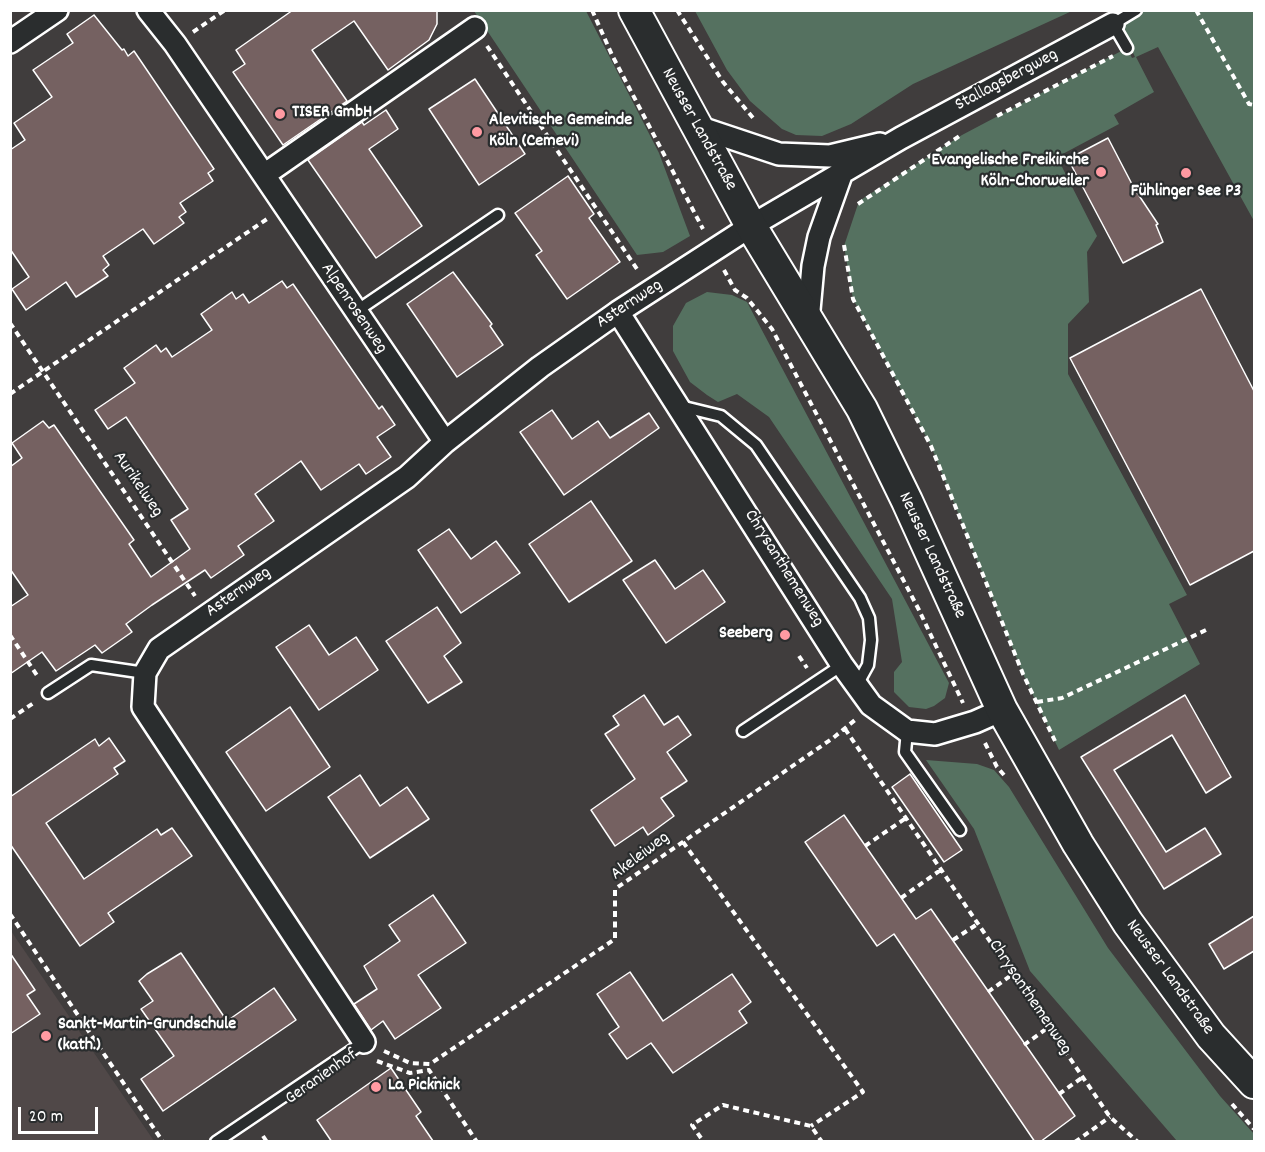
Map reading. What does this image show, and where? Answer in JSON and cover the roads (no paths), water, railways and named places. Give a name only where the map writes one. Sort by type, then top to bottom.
[{"type":"main road","name":"Neusser Landstraße","points":[[634,10],[695,126],[752,226],[862,409],[907,501],[1003,712],[1078,844],[1128,923],[1211,1036],[1254,1083]]},
{"type":"street","points":[[10,42],[57,10]]},
{"type":"street","name":"Alpenrosenweg","points":[[148,10],[175,44],[355,312],[445,441]]},
{"type":"street","name":"Stallagsbergweg","points":[[752,226],[901,138],[1113,24]]},
{"type":"street","points":[[264,175],[475,28]]},
{"type":"street","name":"Stallagsbergweg","points":[[695,126],[779,154],[830,156],[901,138]]},
{"type":"street","points":[[808,321],[813,266],[819,237],[841,175]]},
{"type":"street","name":"Asternweg","points":[[368,1051],[143,707],[146,673],[159,649],[407,477],[445,441],[540,367],[618,312],[752,226]]},
{"type":"street","name":"Chrysanthemenweg","points":[[618,312],[842,665],[871,705],[907,731]]},
{"type":"street","points":[[907,731],[935,734],[1003,712]]},
{"type":"lane","name":"Stallagsbergweg","points":[[1113,24],[1136,10]]},
{"type":"lane","points":[[1113,24],[1127,48]]},
{"type":"lane","points":[[355,312],[498,215]]},
{"type":"lane","points":[[679,406],[721,416],[756,445],[860,598],[869,618],[871,640],[868,665],[857,685]]},
{"type":"lane","points":[[48,693],[91,665],[146,673]]},
{"type":"lane","points":[[743,731],[842,665]]},
{"type":"lane","points":[[907,731],[905,752],[960,830]]},
{"type":"lane","points":[[216,1142],[368,1051]]},
{"type":"place","name":"TISER GmbH","points":[[280,114]]},
{"type":"place","name":"Alevitische Gemeinde Köln (Cemevi)","points":[[477,132]]},
{"type":"place","name":"Evangelische Freikirche Köln-Chorweiler","points":[[1101,172]]},
{"type":"place","name":"Fühlinger See P3","points":[[1186,173]]},
{"type":"place","name":"Seeberg","points":[[785,635]]},
{"type":"place","name":"Sankt-Martin-Grundschule (kath.)","points":[[46,1036]]},
{"type":"place","name":"La Picknick","points":[[376,1087]]}]
